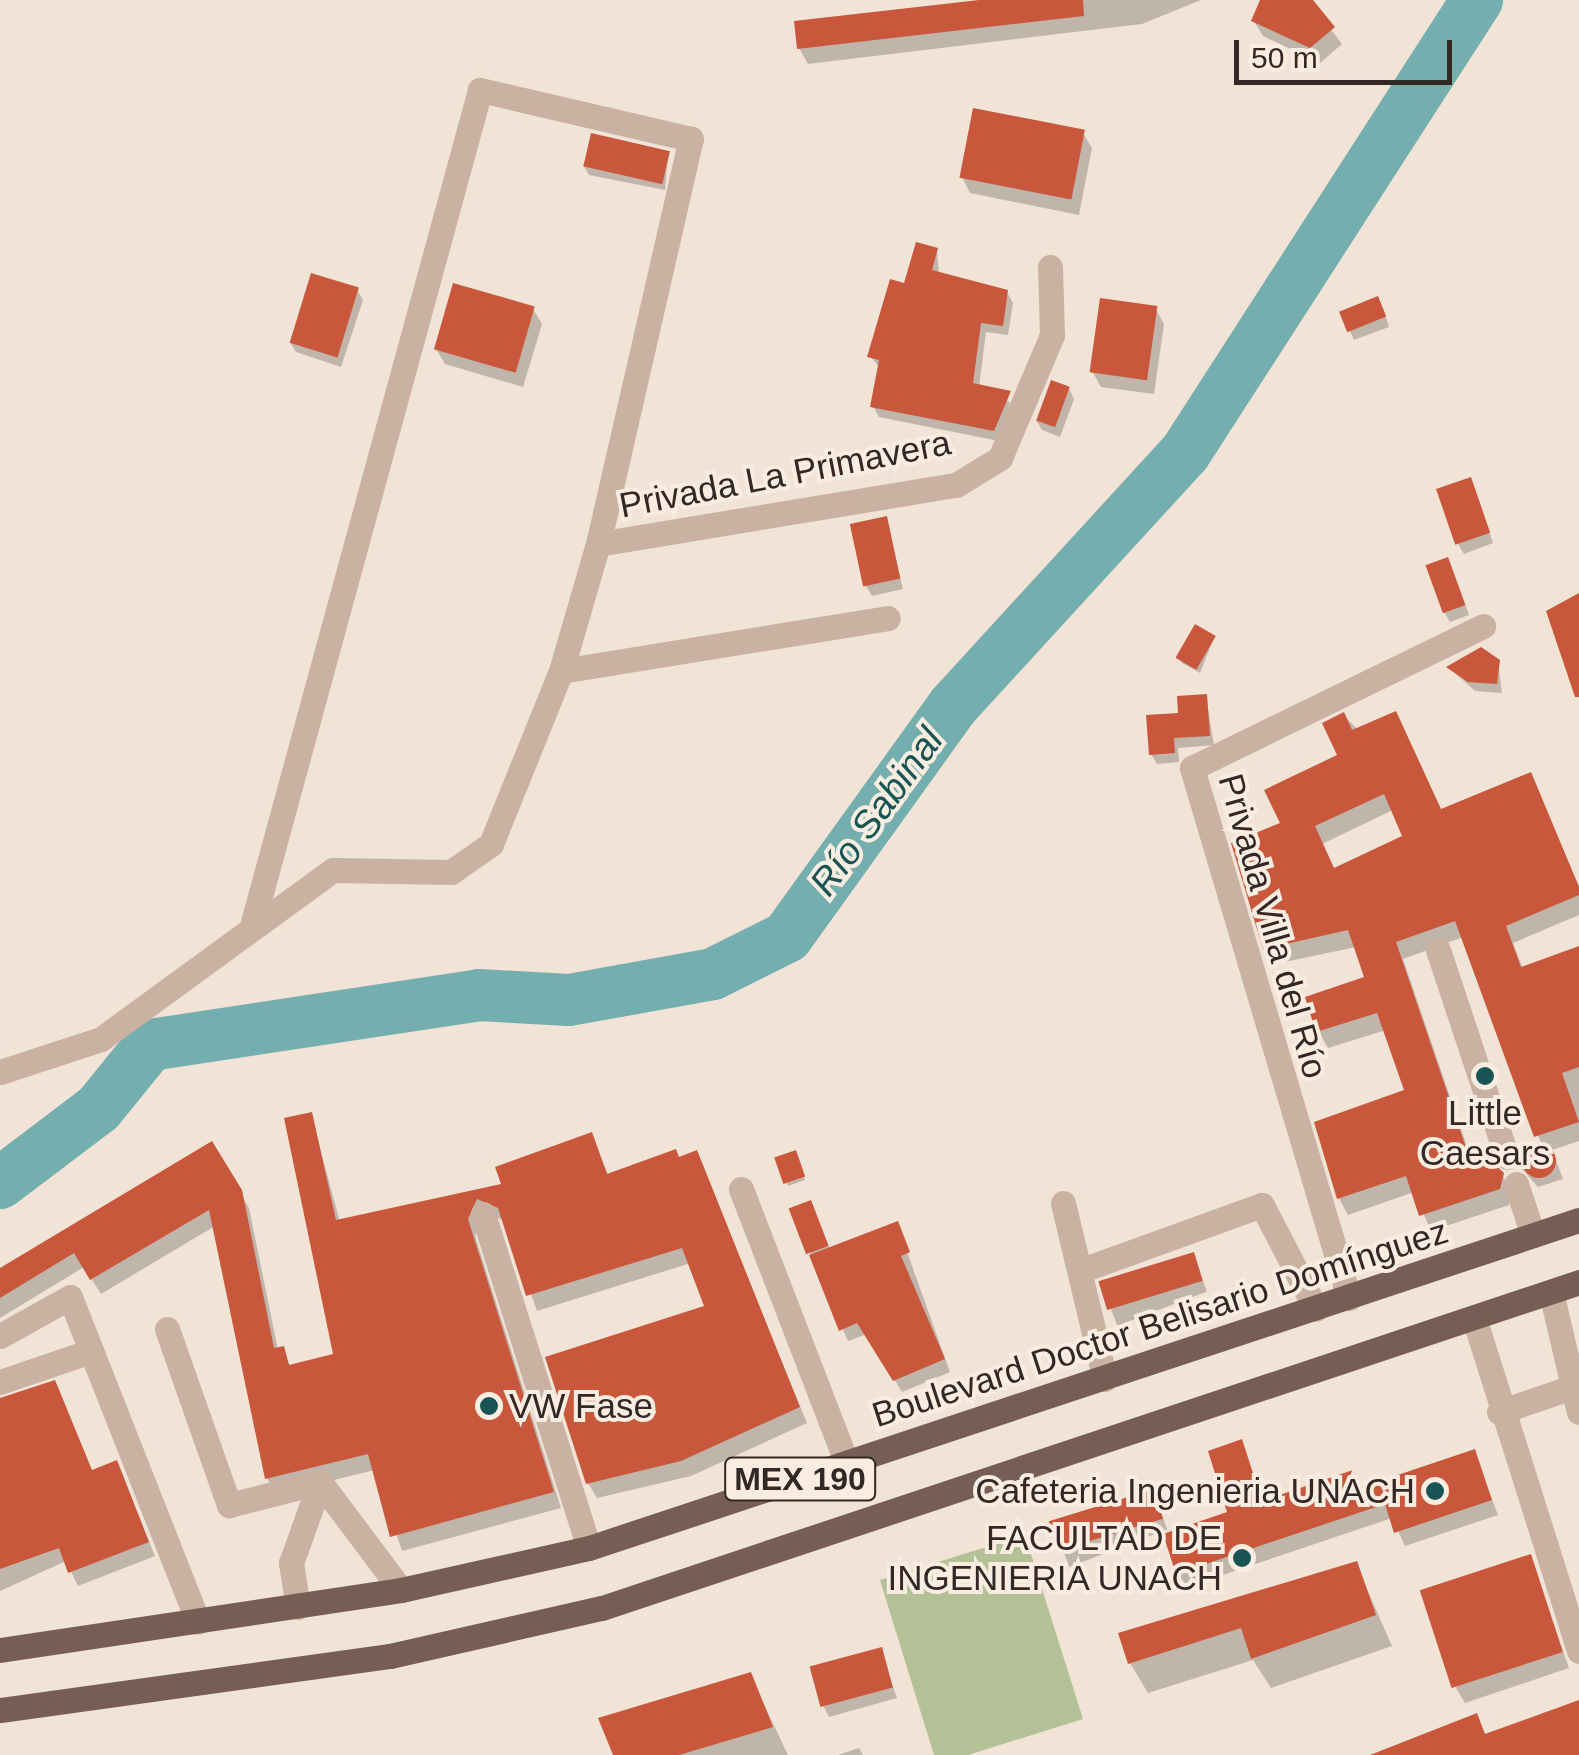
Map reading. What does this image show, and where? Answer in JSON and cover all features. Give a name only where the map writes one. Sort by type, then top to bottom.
[{"type":"main road","name":"Boulevard Doctor Belisario Domínguez","points":[[0,1650],[401,1590],[589,1548],[1579,1220]]},
{"type":"main road","name":"MEX 190","points":[[0,1710],[390,1656],[602,1608],[1475,1321],[1579,1282]]},
{"type":"street","points":[[253,922],[480,90],[691,139],[598,544]]},
{"type":"street","name":"Privada La Primavera","points":[[0,1072],[88,1047],[253,922],[333,870],[452,872],[491,844],[561,671],[598,544],[956,485],[1000,458],[1052,336],[1050,267]]},
{"type":"street","points":[[561,671],[888,618]]},
{"type":"street","name":"Privada Villa del Río","points":[[1349,1298],[1192,768],[1484,626]]},
{"type":"street","points":[[1438,950],[1507,1157]]},
{"type":"street","points":[[1516,1184],[1533,1235]]},
{"type":"street","points":[[741,1189],[847,1464]]},
{"type":"street","points":[[1063,1203],[1105,1379]]},
{"type":"street","points":[[1082,1270],[1262,1206],[1316,1309]]},
{"type":"street","points":[[483,1214],[589,1548]]},
{"type":"street","points":[[1499,1412],[1576,1400],[1551,1292]]},
{"type":"street","points":[[0,1336],[70,1297],[85,1353],[198,1622]]},
{"type":"street","points":[[1475,1321],[1499,1412],[1579,1651]]},
{"type":"street","points":[[167,1329],[229,1505],[320,1482]]},
{"type":"street","points":[[0,1382],[85,1353]]},
{"type":"street","points":[[320,1482],[401,1590]]},
{"type":"street","points":[[298,1607],[291,1563],[320,1482]]},
{"type":"green space","points":[[1025,1535],[1083,1719],[968,1755],[934,1755],[880,1580]]},
{"type":"building","points":[[979,0],[1083,0],[1084,16],[797,49],[794,21]]},
{"type":"building","points":[[1260,0],[1313,0],[1335,27],[1310,48],[1251,21]]},
{"type":"building","points":[[973,108],[1085,130],[1071,199],[959,178]]},
{"type":"building","points":[[591,133],[670,151],[662,184],[583,166]]},
{"type":"building","points":[[916,242],[938,248],[932,270],[1008,290],[1003,326],[981,323],[973,383],[1011,391],[994,431],[870,407],[879,360],[867,357],[890,279],[904,283]]},
{"type":"building","points":[[311,273],[359,288],[337,357],[290,343]]},
{"type":"building","points":[[453,283],[535,306],[516,373],[434,349]]},
{"type":"building","points":[[1378,296],[1386,316],[1347,332],[1339,312]]},
{"type":"building","points":[[1100,298],[1157,306],[1147,380],[1090,372]]},
{"type":"building","points":[[1051,380],[1070,387],[1055,427],[1036,420]]},
{"type":"building","points":[[1471,477],[1490,533],[1455,545],[1436,489]]},
{"type":"building","points":[[887,516],[900,579],[863,587],[850,524]]},
{"type":"building","points":[[1448,557],[1465,605],[1443,613],[1425,565]]},
{"type":"building","points":[[1579,593],[1579,697],[1575,697],[1546,611]]},
{"type":"building","points":[[1195,624],[1216,636],[1196,670],[1176,658]]},
{"type":"building","points":[[1481,647],[1500,660],[1497,684],[1468,682],[1446,667]]},
{"type":"building","points":[[1207,694],[1210,736],[1174,738],[1175,753],[1149,755],[1146,715],[1178,713],[1177,696]]},
{"type":"building","points":[[1396,711],[1441,809],[1531,772],[1579,887],[1579,895],[1506,926],[1521,967],[1579,946],[1579,1067],[1562,1073],[1579,1122],[1534,1137],[1455,921],[1396,942],[1473,1168],[1492,1162],[1504,1173],[1500,1189],[1419,1216],[1406,1176],[1337,1199],[1314,1122],[1404,1090],[1377,1013],[1316,1032],[1305,997],[1364,977],[1348,930],[1263,949],[1231,843],[1280,823],[1264,790],[1337,755],[1322,723],[1344,712],[1352,730]],"holes":[[[1384,794],[1402,836],[1334,868],[1315,826]]]},
{"type":"building","points":[[312,1112],[336,1220],[501,1184],[495,1167],[592,1132],[607,1174],[676,1149],[679,1157],[697,1150],[800,1407],[681,1461],[586,1484],[545,1357],[704,1306],[682,1248],[526,1296],[498,1208],[477,1199],[468,1219],[554,1492],[390,1537],[368,1454],[265,1479],[209,1210],[90,1280],[74,1253],[0,1298],[0,1268],[212,1141],[242,1190],[274,1348],[284,1346],[289,1365],[333,1354],[284,1118]]},
{"type":"building","points":[[1539,1144],[1551,1149],[1556,1161],[1551,1173],[1539,1178],[1527,1173],[1522,1161],[1527,1149]]},
{"type":"building","points":[[796,1150],[805,1176],[783,1184],[774,1157]]},
{"type":"building","points":[[811,1200],[829,1246],[806,1254],[789,1209]]},
{"type":"building","points":[[898,1221],[910,1252],[901,1256],[945,1359],[893,1381],[857,1323],[839,1331],[809,1255]]},
{"type":"building","points":[[1194,1252],[1203,1281],[1107,1310],[1098,1281]]},
{"type":"building","points":[[55,1380],[92,1470],[117,1460],[149,1542],[68,1573],[59,1548],[0,1569],[0,1398]]},
{"type":"building","points":[[1242,1439],[1262,1501],[1353,1470],[1359,1488],[1475,1449],[1492,1500],[1394,1533],[1385,1504],[1176,1574],[1163,1534],[1227,1512],[1208,1451]]},
{"type":"building","points":[[1154,1489],[1163,1519],[1058,1551],[1049,1521]]},
{"type":"building","points":[[1531,1554],[1563,1652],[1452,1688],[1420,1590]]},
{"type":"building","points":[[1357,1561],[1376,1615],[1251,1659],[1241,1628],[1128,1664],[1118,1633]]},
{"type":"building","points":[[882,1647],[893,1688],[820,1707],[810,1666]]},
{"type":"building","points":[[751,1672],[773,1727],[679,1755],[613,1755],[598,1718]]},
{"type":"building","points":[[1579,1700],[1579,1755],[1370,1755],[1477,1713],[1485,1734]]},
{"type":"waterway","name":"Río Sabinal","points":[[0,1183],[99,1108],[150,1045],[479,995],[569,1000],[713,974],[787,937],[953,706],[1185,453],[1477,0]]},
{"type":"place","name":"Little Caesars","points":[[1485,1076]]},
{"type":"place","name":"VW Fase","points":[[489,1406]]},
{"type":"place","name":"Cafeteria Ingenieria UNACH","points":[[1435,1491]]},
{"type":"place","name":"FACULTAD DE INGENIERIA UNACH","points":[[1242,1558]]}]
